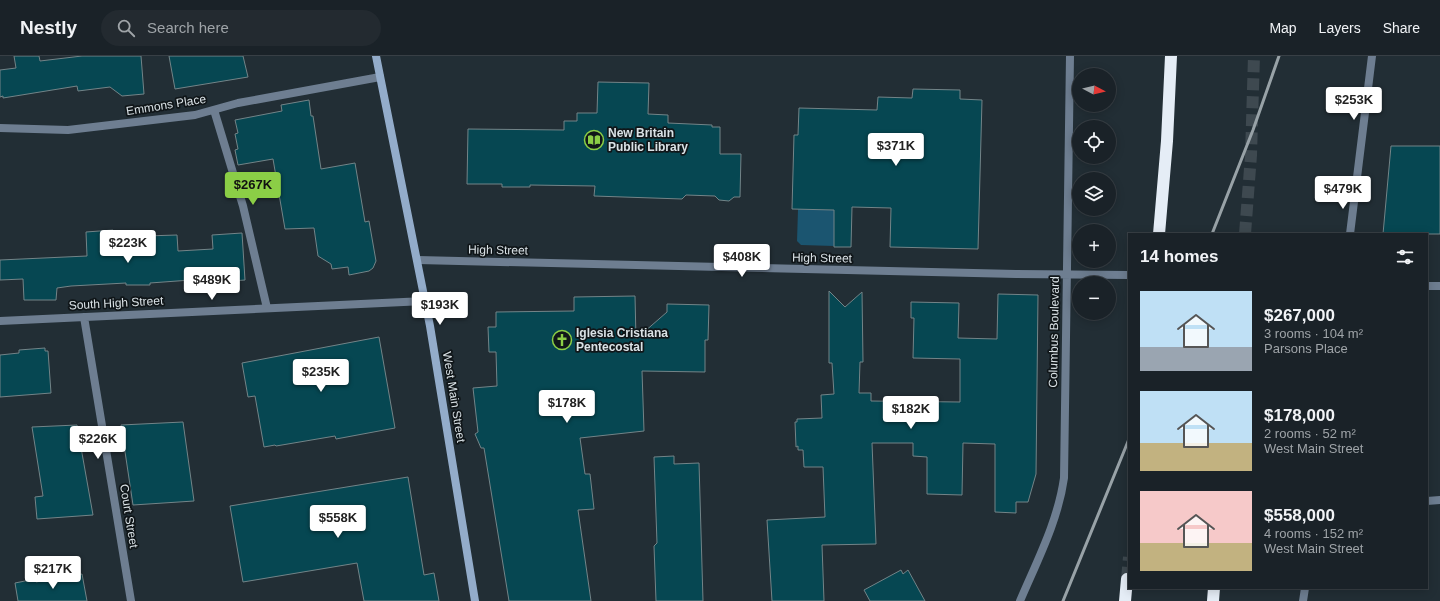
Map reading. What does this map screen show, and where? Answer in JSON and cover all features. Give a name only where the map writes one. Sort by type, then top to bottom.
[{"type":"highway","points":[[1159,233],[1167,141],[1171,56]]},
{"type":"highway","points":[[1125,601],[1127,579]]},
{"type":"highway","points":[[1213,601],[1214,589]]},
{"type":"main road","name":"West Main Street","points":[[376,56],[418,260],[475,601]]},
{"type":"street","name":"Columbus Boulevard","points":[[1020,601],[1053,522],[1062,489],[1065,460],[1070,56]]},
{"type":"street","points":[[1350,233],[1372,56]]},
{"type":"street","name":"Emmons Place","points":[[0,128],[75,129],[195,115],[238,103],[380,77]]},
{"type":"street","points":[[214,110],[243,206],[267,308]]},
{"type":"street","name":"High Street","points":[[418,260],[1128,275]]},
{"type":"street","points":[[1428,286],[1440,286]]},
{"type":"street","name":"South High Street","points":[[0,321],[425,301]]},
{"type":"street","name":"Court Street","points":[[84,317],[131,601]]},
{"type":"street","points":[[1428,501],[1440,500]]},
{"type":"street","points":[[1303,601],[1305,589]]},
{"type":"shaded area","points":[[798,209],[834,210],[834,246],[801,245],[797,241]]},
{"type":"building","points":[[14,56],[39,56],[40,61],[82,56],[141,56],[144,94],[122,96],[110,87],[78,91],[77,86],[3,98],[3,96],[0,97],[0,70],[16,68]]},
{"type":"building","points":[[169,56],[243,56],[248,77],[175,89]]},
{"type":"building","name":"New Britain Public Library","points":[[598,82],[649,83],[648,114],[668,115],[668,123],[712,125],[712,127],[720,127],[720,154],[741,154],[740,197],[734,197],[729,201],[719,200],[715,196],[686,195],[682,199],[594,196],[595,186],[530,185],[530,187],[502,187],[502,184],[467,184],[468,129],[564,130],[564,121],[577,121],[577,113],[597,113]]},
{"type":"building","points":[[913,89],[960,90],[960,99],[982,100],[978,249],[890,247],[891,208],[852,207],[851,247],[834,247],[834,210],[792,209],[794,135],[798,135],[799,108],[877,110],[878,97],[912,98]]},
{"type":"building","points":[[309,100],[321,169],[355,163],[365,222],[369,221],[376,261],[373,268],[369,271],[349,275],[348,267],[332,269],[331,264],[318,256],[314,228],[285,229],[273,159],[238,165],[235,150],[238,149],[235,134],[238,133],[235,120],[282,111],[281,105]]},
{"type":"building","points":[[1391,146],[1440,146],[1440,234],[1383,233]]},
{"type":"building","points":[[113,230],[113,237],[177,235],[178,251],[213,249],[212,235],[242,233],[245,280],[219,282],[218,278],[150,283],[150,285],[126,285],[126,283],[71,286],[57,288],[56,300],[24,300],[23,279],[0,280],[0,260],[87,256],[86,232]]},
{"type":"building","points":[[829,291],[845,307],[862,292],[863,362],[860,362],[859,393],[871,393],[871,401],[960,402],[960,359],[913,358],[914,318],[911,318],[911,302],[959,303],[958,338],[997,339],[998,294],[1038,295],[1036,474],[1028,502],[1016,502],[1016,513],[995,512],[995,444],[963,443],[962,495],[927,494],[927,457],[913,456],[913,443],[872,443],[876,544],[822,545],[824,601],[772,601],[767,520],[825,517],[823,467],[804,467],[803,450],[798,450],[798,446],[796,447],[795,422],[797,422],[797,419],[822,418],[821,395],[834,394],[832,363],[829,363]]},
{"type":"building","points":[[635,296],[636,339],[667,312],[667,304],[709,305],[708,340],[705,340],[705,372],[642,371],[644,431],[580,438],[585,474],[590,474],[594,509],[578,510],[591,601],[509,601],[484,448],[481,448],[475,434],[478,432],[473,388],[497,386],[496,352],[489,352],[488,327],[496,327],[496,312],[574,311],[574,297]]},
{"type":"building","points":[[379,337],[395,428],[336,439],[335,436],[264,447],[255,396],[248,397],[242,363]]},
{"type":"building","points":[[45,348],[45,351],[48,351],[51,393],[0,397],[0,355],[19,353],[19,350]]},
{"type":"building","points":[[183,422],[194,501],[133,505],[121,425]]},
{"type":"building","points":[[77,425],[93,515],[37,519],[35,497],[43,496],[32,427]]},
{"type":"building","points":[[674,456],[674,464],[699,463],[703,601],[656,601],[654,546],[657,543],[654,457]]},
{"type":"building","points":[[408,477],[424,575],[434,573],[439,601],[364,601],[357,563],[243,582],[230,506]]},
{"type":"building","points":[[901,570],[903,574],[908,570],[925,601],[870,601],[864,590]]},
{"type":"building","points":[[82,574],[87,601],[18,601],[15,583],[35,579],[36,582]]},
{"type":"tunnel","points":[[1245,233],[1251,155],[1254,56]]},
{"type":"tunnel","points":[[1127,579],[1128,568]]},
{"type":"railway","points":[[1212,233],[1253,130],[1279,56]]},
{"type":"railway","points":[[1063,601],[1128,441]]},
{"type":"place","name":"New Britain Public Library","points":[[594,140]]},
{"type":"place","name":"Iglesia Cristiana Pentecostal","points":[[562,340]]}]
